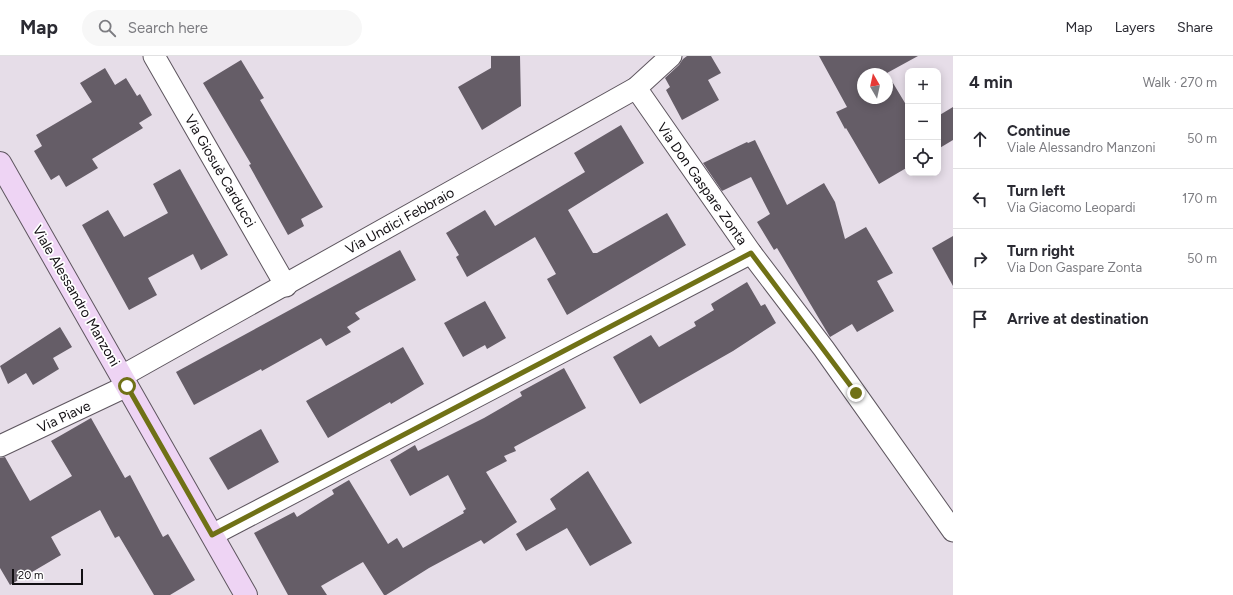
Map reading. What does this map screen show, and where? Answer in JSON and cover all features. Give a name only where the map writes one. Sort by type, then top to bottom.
[{"type":"main road","name":"Viale Alessandro Manzoni","points":[[0,163],[246,595]]},
{"type":"street","name":"Via Giosuè Carducci","points":[[154,56],[286,286]]},
{"type":"street","name":"Via Undici Febbraio","points":[[125,381],[286,286],[636,88],[671,56]]},
{"type":"street","name":"Via Don Gaspare Zonta","points":[[636,88],[751,253],[824,349],[953,531]]},
{"type":"street","points":[[212,535],[751,253]]},
{"type":"street","name":"Via Piave","points":[[0,446],[125,381]]},
{"type":"building","points":[[491,56],[520,56],[521,106],[482,130],[458,87],[491,68]]},
{"type":"building","points":[[687,56],[711,56],[721,73],[708,80],[719,100],[682,120],[666,90],[670,87],[665,78]]},
{"type":"building","points":[[819,56],[918,56],[893,70],[893,68],[857,68],[857,104],[893,104],[893,83],[905,103],[905,169],[879,184],[836,112],[847,107]]},
{"type":"building","points":[[241,60],[264,98],[260,100],[323,207],[301,219],[304,226],[288,235],[249,165],[251,164],[203,83]]},
{"type":"building","points":[[105,68],[115,85],[126,78],[137,96],[140,94],[152,115],[139,123],[143,128],[92,159],[98,168],[66,187],[59,175],[51,180],[34,151],[42,146],[36,135],[92,102],[80,83]]},
{"type":"building","points":[[953,107],[953,140],[941,147],[941,140],[941,114]]},
{"type":"building","points":[[621,125],[644,163],[568,210],[593,253],[597,253],[667,213],[686,245],[567,315],[547,279],[556,274],[535,237],[467,277],[456,257],[459,255],[446,233],[485,210],[495,226],[585,172],[574,153]]},
{"type":"building","points":[[755,140],[787,205],[824,183],[835,202],[845,239],[866,227],[893,273],[877,281],[894,311],[857,332],[852,324],[830,337],[777,248],[774,250],[757,222],[770,214],[751,177],[722,191],[703,163],[747,142],[748,143]]},
{"type":"building","points":[[180,169],[228,255],[201,270],[193,254],[148,278],[157,295],[129,310],[82,225],[108,210],[124,237],[168,213],[153,184]]},
{"type":"building","points":[[953,236],[953,286],[932,248]]},
{"type":"building","points":[[400,250],[416,280],[355,313],[360,319],[347,327],[351,332],[326,346],[321,338],[262,371],[261,369],[194,405],[176,372]]},
{"type":"building","points":[[747,282],[761,306],[765,304],[776,323],[733,351],[640,404],[613,357],[651,335],[659,347],[696,326],[694,322],[714,310],[711,304]]},
{"type":"building","points":[[485,301],[506,338],[487,349],[485,345],[463,357],[444,323]]},
{"type":"building","points":[[60,327],[72,347],[53,358],[59,369],[33,385],[26,373],[8,384],[0,366]]},
{"type":"building","points":[[403,347],[424,384],[391,404],[390,402],[328,438],[306,401]]},
{"type":"building","points":[[564,368],[586,408],[514,447],[516,451],[504,456],[507,461],[486,472],[517,522],[484,544],[481,540],[429,568],[386,595],[384,595],[363,562],[321,586],[327,595],[288,595],[254,533],[294,512],[297,517],[334,494],[332,490],[349,480],[388,544],[397,538],[403,548],[464,513],[463,511],[466,509],[448,475],[410,496],[390,460],[415,445],[418,451],[484,418],[522,396],[520,392]]},
{"type":"building","points":[[91,418],[125,478],[130,475],[163,537],[168,534],[195,580],[170,595],[154,595],[119,536],[115,538],[100,510],[51,537],[61,555],[10,585],[0,568],[0,458],[5,457],[30,501],[72,476],[51,441]]},
{"type":"building","points":[[261,429],[279,462],[228,490],[209,458]]},
{"type":"building","points":[[588,471],[632,543],[590,566],[567,528],[526,551],[516,534],[556,509],[550,499]]},
{"type":"route","points":[[127,386],[212,535],[751,253],[856,393]]}]
